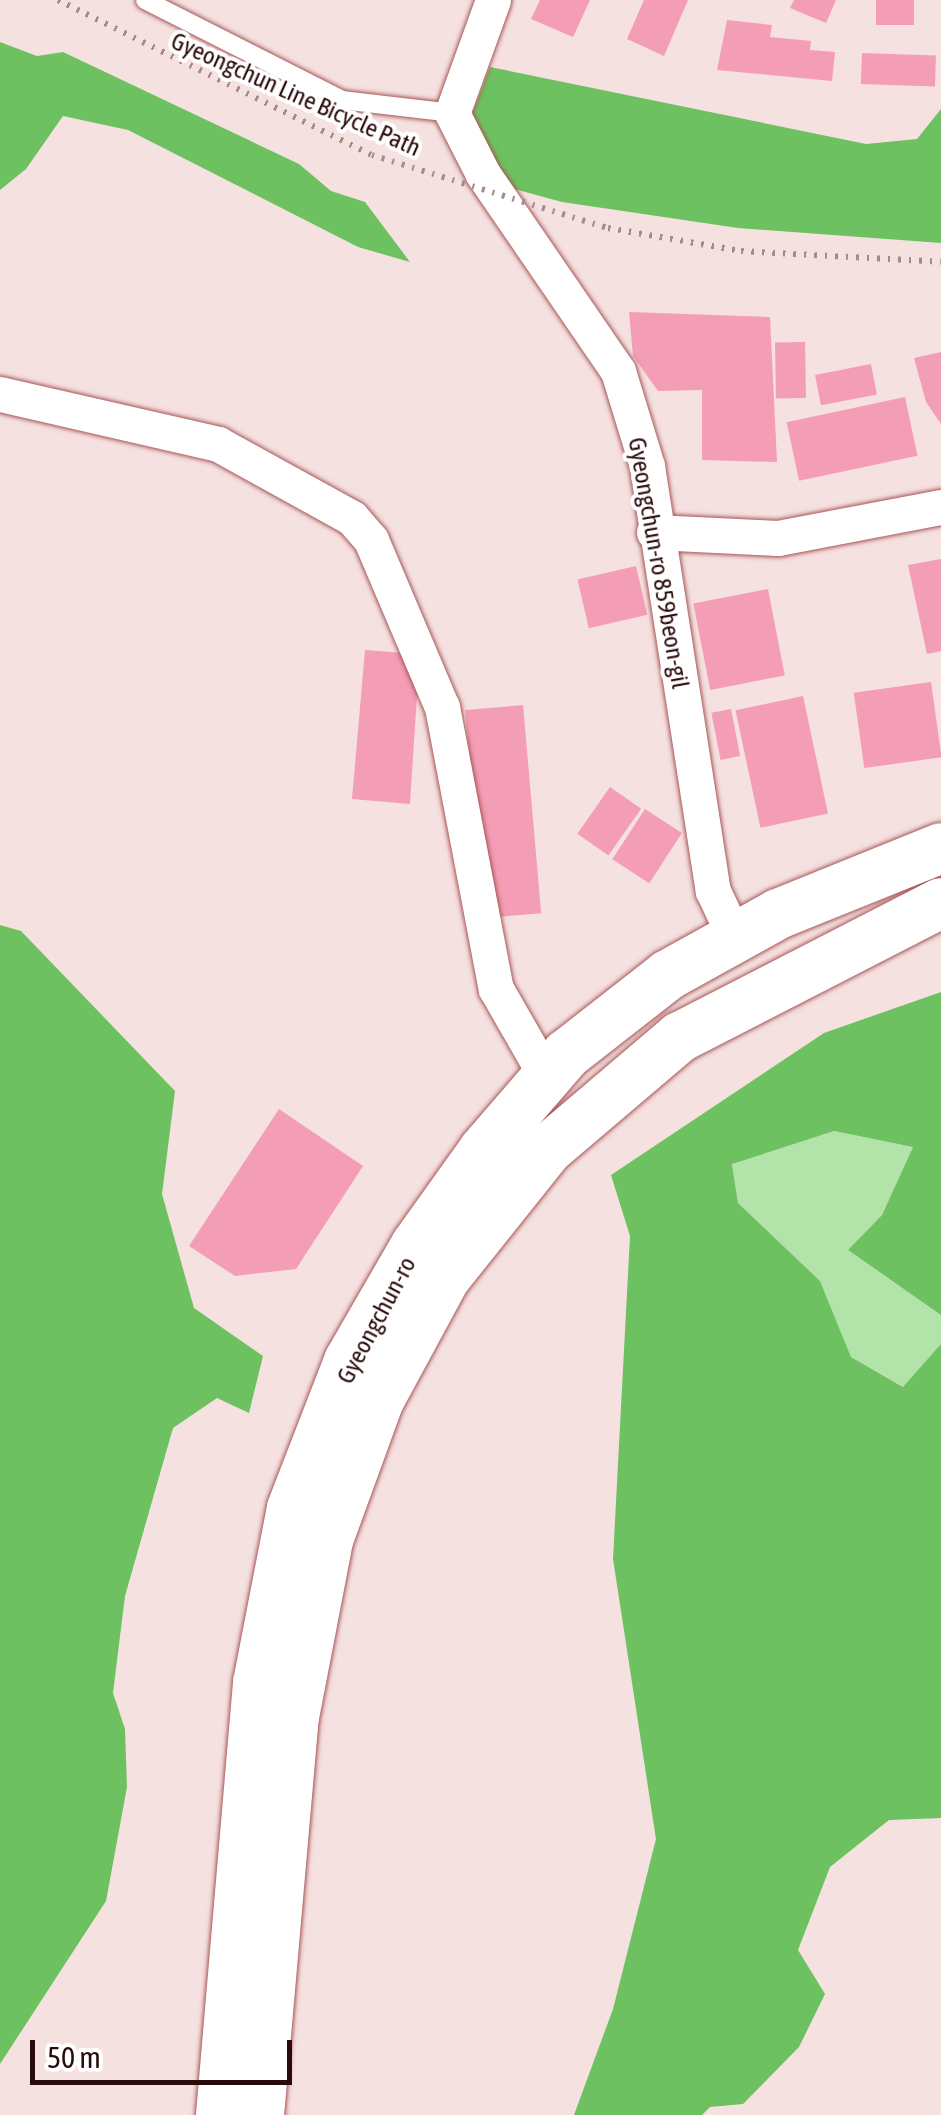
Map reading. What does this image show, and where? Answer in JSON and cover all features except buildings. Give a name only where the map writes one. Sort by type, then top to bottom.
[{"type":"street","points":[[452,113],[494,0]]},
{"type":"street","name":"Gyeongchun-ro 859beon-gil","points":[[452,113],[483,174],[618,371],[648,466],[654,532],[713,891],[736,938]]},
{"type":"street","points":[[0,394],[218,444],[352,518],[370,540],[442,707],[496,989],[547,1078]]},
{"type":"street","points":[[654,532],[778,538],[941,507]]},
{"type":"street","name":"Gyeongchun-ro","points":[[221,2115],[258,1683],[292,1508],[348,1361],[416,1245],[567,1054],[668,976],[736,938],[941,848]]},
{"type":"street","name":"Gyeongchun-ro","points":[[260,2115],[294,1717],[328,1540],[379,1400],[445,1278],[547,1150],[680,1036],[941,903]]},
{"type":"lane","points":[[145,0],[342,100],[452,113]]},
{"type":"path","name":"Gyeongchun Line Bicycle Path","points":[[58,0],[372,155],[608,228],[741,251],[941,262]]},
{"type":"green space","points":[[0,42],[37,56],[63,52],[299,164],[331,191],[365,202],[410,262],[358,247],[128,130],[63,116],[26,169],[0,190]]},
{"type":"green space","points":[[490,67],[866,144],[917,139],[941,109],[941,243],[738,228],[562,202],[500,185],[471,117]]},
{"type":"green space","points":[[0,925],[21,931],[175,1091],[162,1194],[194,1308],[263,1356],[249,1413],[217,1398],[173,1428],[125,1596],[113,1693],[125,1729],[127,1787],[106,1901],[0,2064]]},
{"type":"green space","points":[[941,992],[941,1315],[848,1250],[882,1215],[913,1147],[834,1131],[732,1164],[738,1203],[820,1281],[851,1357],[903,1387],[941,1344],[941,1818],[889,1820],[830,1867],[798,1950],[825,1994],[799,2047],[743,2104],[710,2107],[702,2115],[574,2115],[613,2009],[656,1839],[613,1559],[630,1236],[611,1175],[824,1033]]},
{"type":"green space","points":[[834,1131],[913,1147],[882,1215],[848,1250],[941,1315],[941,1344],[904,1387],[851,1357],[820,1281],[738,1203],[732,1163]]}]
